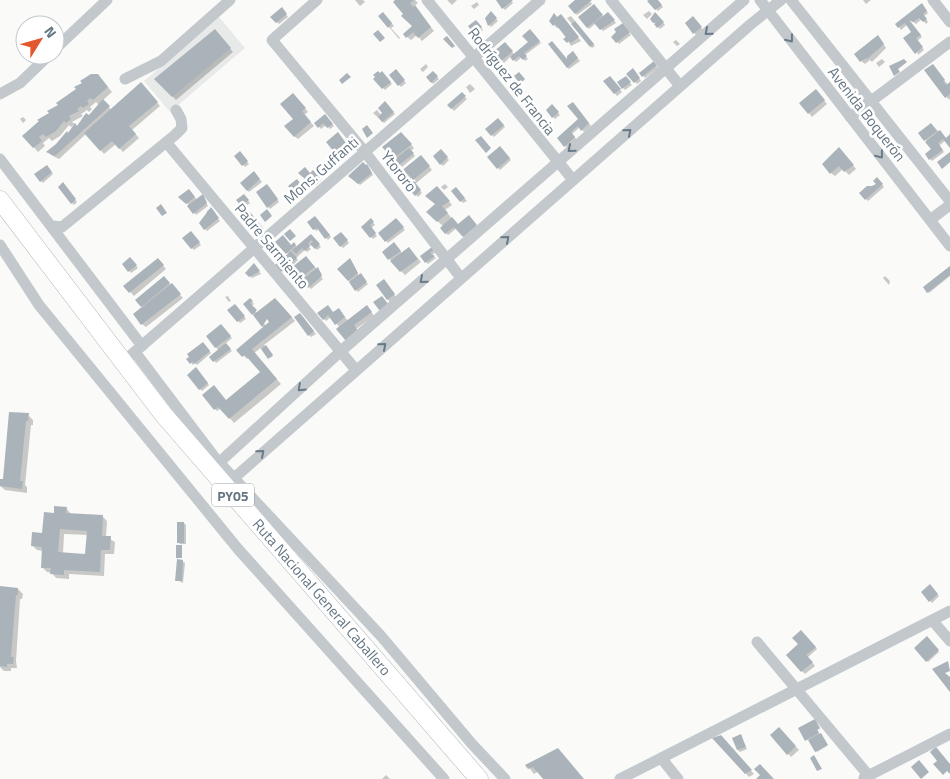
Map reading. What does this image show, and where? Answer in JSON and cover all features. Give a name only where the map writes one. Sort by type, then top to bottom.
[{"type":"highway","name":"Ruta Nacional General Caballero","points":[[0,200],[133,353],[216,466],[479,779]]},
{"type":"street","points":[[65,40],[107,0]]},
{"type":"street","points":[[125,79],[161,61],[230,0]]},
{"type":"street","name":"Ytororo","points":[[317,0],[272,40],[365,152],[461,278]]},
{"type":"street","name":"Rodríguez de Francia","points":[[427,0],[573,180]]},
{"type":"street","name":"Mons. Guffanti","points":[[133,353],[540,0]]},
{"type":"street","points":[[611,0],[664,69],[680,86]]},
{"type":"street","points":[[216,466],[341,351],[744,0]]},
{"type":"street","name":"Avenida Boquerón","points":[[760,0],[950,246]]},
{"type":"street","points":[[505,779],[472,744],[381,636],[229,481],[680,86],[781,0]]},
{"type":"street","name":"Avenida Boquerón","points":[[791,0],[950,203]]},
{"type":"street","points":[[933,0],[950,22]]},
{"type":"street","points":[[850,117],[950,42]]},
{"type":"street","points":[[0,94],[20,82],[38,65]]},
{"type":"street","points":[[53,226],[62,227],[182,128],[176,110]]},
{"type":"street","name":"Padre Sarmiento","points":[[166,142],[356,370]]},
{"type":"street","points":[[0,159],[4,173],[53,226],[133,353]]},
{"type":"street","points":[[930,220],[950,203]]},
{"type":"street","points":[[0,245],[39,306],[238,548],[444,779]]},
{"type":"street","points":[[620,779],[950,611]]},
{"type":"street","points":[[932,620],[950,641]]},
{"type":"street","points":[[757,642],[797,689],[866,777],[950,734]]},
{"type":"street","points":[[662,759],[678,779]]},
{"type":"shaded area","points":[[219,17],[245,48],[170,112],[144,81]]},
{"type":"building","points":[[395,0],[414,0],[410,3],[413,7],[415,5],[431,27],[418,38],[413,32],[406,38],[403,34],[412,26],[401,16],[403,14],[393,2]]},
{"type":"building","points":[[496,0],[513,0],[502,9]]},
{"type":"building","points":[[575,0],[592,0],[575,14],[568,6]]},
{"type":"building","points":[[658,0],[662,5],[655,10],[647,1]]},
{"type":"building","points":[[922,3],[927,11],[923,14],[927,19],[923,22],[919,18],[913,22],[909,20],[921,35],[916,38],[923,47],[915,54],[903,38],[911,32],[905,23],[898,28],[895,24]]},
{"type":"building","points":[[594,4],[603,15],[587,28],[578,17]]},
{"type":"building","points":[[282,7],[287,14],[276,23],[270,17]]},
{"type":"building","points":[[491,11],[497,18],[488,26],[485,18]]},
{"type":"building","points":[[383,12],[392,23],[388,28],[378,16]]},
{"type":"building","points":[[608,12],[615,20],[600,30],[594,23]]},
{"type":"building","points":[[655,12],[664,22],[657,28],[654,24],[657,22],[653,23],[650,19]]},
{"type":"building","points":[[554,13],[557,17],[561,14],[579,37],[571,43],[569,41],[567,43],[563,39],[566,37],[555,24],[553,26],[549,21]]},
{"type":"building","points":[[693,16],[702,27],[693,34],[685,23]]},
{"type":"building","points":[[476,20],[482,27],[475,35],[468,26]]},
{"type":"building","points":[[575,21],[594,44],[590,47],[571,24]]},
{"type":"building","points":[[623,23],[630,32],[616,43],[611,37],[616,32],[614,29]]},
{"type":"building","points":[[215,29],[231,48],[172,97],[154,79]]},
{"type":"building","points":[[530,29],[540,41],[524,53],[527,56],[523,60],[519,56],[513,61],[510,57],[528,42],[522,36]]},
{"type":"building","points":[[378,30],[385,38],[380,42],[373,34]]},
{"type":"building","points":[[878,35],[884,44],[867,59],[860,62],[854,54]]},
{"type":"building","points":[[447,36],[455,46],[452,48],[443,39]]},
{"type":"building","points":[[552,41],[567,59],[567,56],[573,51],[578,58],[567,68],[548,44]]},
{"type":"building","points":[[505,42],[513,51],[501,61],[493,52]]},
{"type":"building","points":[[904,59],[907,62],[898,69],[900,72],[894,76],[889,66]]},
{"type":"building","points":[[654,61],[657,65],[642,77],[639,73]]},
{"type":"building","points":[[933,64],[945,80],[943,81],[946,85],[950,82],[950,94],[945,98],[924,70]]},
{"type":"building","points":[[633,68],[640,78],[634,83],[626,74]]},
{"type":"building","points":[[396,69],[405,80],[398,86],[389,75]]},
{"type":"building","points":[[378,71],[380,73],[382,71],[391,82],[382,89],[373,79],[375,77],[373,75]]},
{"type":"building","points":[[433,71],[438,76],[431,83],[426,77]]},
{"type":"building","points":[[519,72],[525,79],[520,84],[514,76]]},
{"type":"building","points":[[347,73],[351,77],[342,84],[339,80]]},
{"type":"building","points":[[91,74],[98,74],[108,87],[93,100],[90,98],[87,101],[89,104],[77,109],[79,111],[69,116],[71,119],[66,123],[64,121],[56,131],[46,137],[43,134],[39,137],[42,141],[33,148],[22,136],[39,121],[37,120],[49,113],[47,111],[58,105],[56,103],[76,89],[74,87],[82,83],[80,81]]},
{"type":"building","points":[[610,76],[621,89],[614,94],[603,81]]},
{"type":"building","points":[[626,76],[631,82],[622,89],[617,82]]},
{"type":"building","points":[[141,82],[158,102],[129,126],[136,134],[119,149],[112,141],[100,151],[84,133]]},
{"type":"building","points":[[816,89],[825,100],[808,114],[799,103]]},
{"type":"building","points":[[462,92],[466,96],[451,109],[447,105]]},
{"type":"building","points":[[293,93],[306,108],[302,111],[311,122],[294,137],[284,126],[293,119],[280,104]]},
{"type":"building","points":[[103,99],[110,106],[55,156],[46,152],[67,131],[68,133],[75,123],[77,126],[86,113],[89,115]]},
{"type":"building","points":[[385,101],[394,112],[382,122],[378,117],[382,113],[378,108]]},
{"type":"building","points":[[573,102],[589,123],[581,131],[578,126],[571,132],[575,137],[564,147],[557,138],[578,119],[567,106]]},
{"type":"building","points":[[552,104],[559,112],[552,118],[546,110]]},
{"type":"building","points":[[325,114],[333,124],[327,128],[323,123],[318,128],[314,123]]},
{"type":"building","points":[[498,118],[504,125],[491,136],[485,129]]},
{"type":"building","points":[[931,123],[937,131],[924,141],[918,133]]},
{"type":"building","points":[[367,125],[373,133],[367,138],[362,129]]},
{"type":"building","points":[[940,130],[946,138],[950,134],[950,148],[943,139],[938,143],[943,150],[929,160],[925,154],[931,149],[925,142]]},
{"type":"building","points":[[338,132],[346,143],[334,152],[326,142]]},
{"type":"building","points":[[401,132],[412,144],[393,159],[382,147]]},
{"type":"building","points":[[481,136],[491,148],[486,153],[475,140]]},
{"type":"building","points":[[500,146],[510,158],[497,169],[487,157]]},
{"type":"building","points":[[839,147],[854,165],[844,172],[839,166],[830,174],[822,164]]},
{"type":"building","points":[[409,148],[414,153],[399,165],[394,160]]},
{"type":"building","points":[[441,149],[448,157],[440,165],[433,156]]},
{"type":"building","points":[[240,151],[248,161],[242,166],[234,156]]},
{"type":"building","points":[[950,152],[950,162],[942,169],[937,162]]},
{"type":"building","points":[[421,155],[430,166],[413,180],[408,174],[405,177],[400,172]]},
{"type":"building","points":[[363,162],[367,164],[372,173],[358,184],[348,176]]},
{"type":"building","points":[[47,165],[52,172],[40,182],[34,174]]},
{"type":"building","points":[[305,167],[310,173],[313,170],[320,178],[312,185],[298,173]]},
{"type":"building","points":[[254,171],[260,179],[247,191],[240,183]]},
{"type":"building","points":[[877,177],[883,184],[865,200],[859,193],[867,186],[876,184],[873,181]]},
{"type":"building","points":[[297,179],[301,184],[292,191],[288,186]]},
{"type":"building","points":[[414,181],[421,190],[415,196],[407,187]]},
{"type":"building","points":[[63,182],[76,199],[71,204],[58,187]]},
{"type":"building","points":[[267,184],[278,199],[267,208],[256,192]]},
{"type":"building","points":[[437,186],[450,201],[442,206],[448,213],[437,222],[426,212],[435,204],[425,196]]},
{"type":"building","points":[[456,187],[465,198],[460,202],[451,191]]},
{"type":"building","points":[[189,189],[195,197],[186,204],[178,197]]},
{"type":"building","points":[[203,194],[207,203],[193,214],[187,206]]},
{"type":"building","points":[[244,194],[249,200],[241,206],[236,200]]},
{"type":"building","points":[[161,204],[167,213],[162,216],[156,208]]},
{"type":"building","points":[[211,207],[219,218],[204,230],[199,223]]},
{"type":"building","points":[[267,209],[272,216],[265,222],[260,215]]},
{"type":"building","points":[[250,212],[263,228],[256,234],[243,218]]},
{"type":"building","points":[[469,215],[477,225],[463,237],[454,227],[445,234],[440,228],[452,217],[458,224]]},
{"type":"building","points":[[315,216],[330,235],[325,239],[317,228],[313,230],[307,222]]},
{"type":"building","points":[[371,218],[374,222],[370,225],[376,233],[370,238],[361,227]]},
{"type":"building","points":[[396,218],[404,227],[385,242],[378,233]]},
{"type":"building","points":[[290,229],[296,236],[290,241],[284,234]]},
{"type":"building","points":[[191,231],[200,242],[191,249],[182,238]]},
{"type":"building","points":[[341,232],[348,240],[340,247],[333,238]]},
{"type":"building","points":[[311,234],[320,244],[315,249],[310,244],[313,242],[311,240],[308,244],[310,246],[305,251],[302,248],[296,254],[292,250]]},
{"type":"building","points":[[283,235],[291,245],[294,242],[296,245],[286,254],[275,242]]},
{"type":"building","points":[[394,242],[401,251],[388,260],[382,252]]},
{"type":"building","points":[[409,247],[418,259],[400,272],[390,261]]},
{"type":"building","points":[[432,247],[434,250],[430,253],[435,256],[425,263],[420,256]]},
{"type":"building","points":[[291,251],[297,258],[281,272],[275,265]]},
{"type":"building","points":[[306,256],[315,267],[300,278],[291,268]]},
{"type":"building","points":[[130,257],[137,265],[128,272],[122,264]]},
{"type":"building","points":[[158,258],[164,265],[129,293],[123,286]]},
{"type":"building","points":[[350,258],[358,273],[348,281],[337,269]]},
{"type":"building","points":[[254,263],[260,271],[249,277],[245,273]]},
{"type":"building","points":[[950,266],[950,275],[927,293],[923,287]]},
{"type":"building","points":[[318,267],[322,276],[308,288],[302,280]]},
{"type":"building","points":[[361,273],[367,282],[355,291],[349,282]]},
{"type":"building","points":[[164,276],[170,283],[141,307],[135,300]]},
{"type":"building","points":[[384,279],[395,294],[387,300],[376,285]]},
{"type":"building","points":[[172,283],[181,294],[141,325],[133,314]]},
{"type":"building","points":[[382,296],[388,304],[380,311],[373,302]]},
{"type":"building","points":[[250,298],[253,301],[250,303],[257,310],[252,315],[243,304]]},
{"type":"building","points":[[275,298],[292,317],[252,349],[277,379],[229,419],[218,407],[214,410],[202,395],[214,385],[226,400],[260,372],[245,355],[242,357],[236,350],[269,322],[267,319],[262,327],[253,315]]},
{"type":"building","points":[[235,304],[245,316],[237,322],[227,310]]},
{"type":"building","points":[[328,305],[333,312],[339,308],[345,317],[335,325],[328,315],[323,320],[317,313]]},
{"type":"building","points":[[367,305],[372,312],[354,325],[359,332],[346,341],[336,329]]},
{"type":"building","points":[[300,313],[314,331],[308,336],[294,317]]},
{"type":"building","points":[[221,324],[231,336],[215,348],[206,336]]},
{"type":"building","points":[[203,342],[210,351],[194,364],[193,361],[190,364],[186,359],[189,357],[187,354]]},
{"type":"building","points":[[226,343],[231,349],[213,362],[209,357]]},
{"type":"building","points":[[266,345],[273,355],[268,359],[261,349]]},
{"type":"building","points":[[196,367],[208,383],[199,390],[187,375]]},
{"type":"building","points":[[9,412],[29,413],[28,421],[26,421],[20,481],[23,481],[22,489],[0,486],[0,479],[3,479]]},
{"type":"building","points":[[54,506],[67,507],[66,513],[103,515],[102,536],[111,536],[110,550],[101,550],[100,572],[64,570],[64,575],[50,574],[51,568],[41,568],[42,547],[31,546],[32,532],[42,533],[44,512],[54,513]],"holes":[[[60,529],[87,531],[85,554],[58,552]]]},
{"type":"building","points":[[177,522],[184,522],[184,543],[177,543]]},
{"type":"building","points":[[176,545],[182,545],[182,558],[176,558]]},
{"type":"building","points":[[177,559],[183,560],[182,581],[175,581]]},
{"type":"building","points":[[930,584],[938,594],[929,602],[921,592]]},
{"type":"building","points":[[0,586],[18,588],[11,657],[14,657],[13,664],[7,664],[7,667],[0,666]]},
{"type":"building","points":[[801,630],[816,647],[806,655],[813,662],[801,672],[786,655],[798,644],[792,638]]},
{"type":"building","points":[[927,636],[939,650],[926,662],[914,648]]},
{"type":"building","points":[[948,661],[950,671],[945,673],[950,677],[950,692],[932,669]]},
{"type":"building","points":[[815,719],[820,728],[817,729],[819,733],[805,741],[798,728]]},
{"type":"building","points":[[779,727],[796,746],[787,755],[770,735]]},
{"type":"building","points":[[821,733],[828,745],[815,752],[808,740]]},
{"type":"building","points":[[741,734],[746,747],[737,750],[732,738]]},
{"type":"building","points":[[721,735],[752,770],[745,774],[712,738]]},
{"type":"building","points":[[936,747],[950,764],[950,774],[947,771],[943,775],[933,764],[937,761],[930,752]]},
{"type":"building","points":[[558,748],[584,779],[543,779],[533,767],[528,769],[525,765]]},
{"type":"building","points":[[814,755],[822,769],[817,771],[810,758]]},
{"type":"building","points":[[919,760],[929,772],[921,779],[911,767]]},
{"type":"building","points":[[760,764],[774,779],[756,779],[760,775],[754,769]]}]
